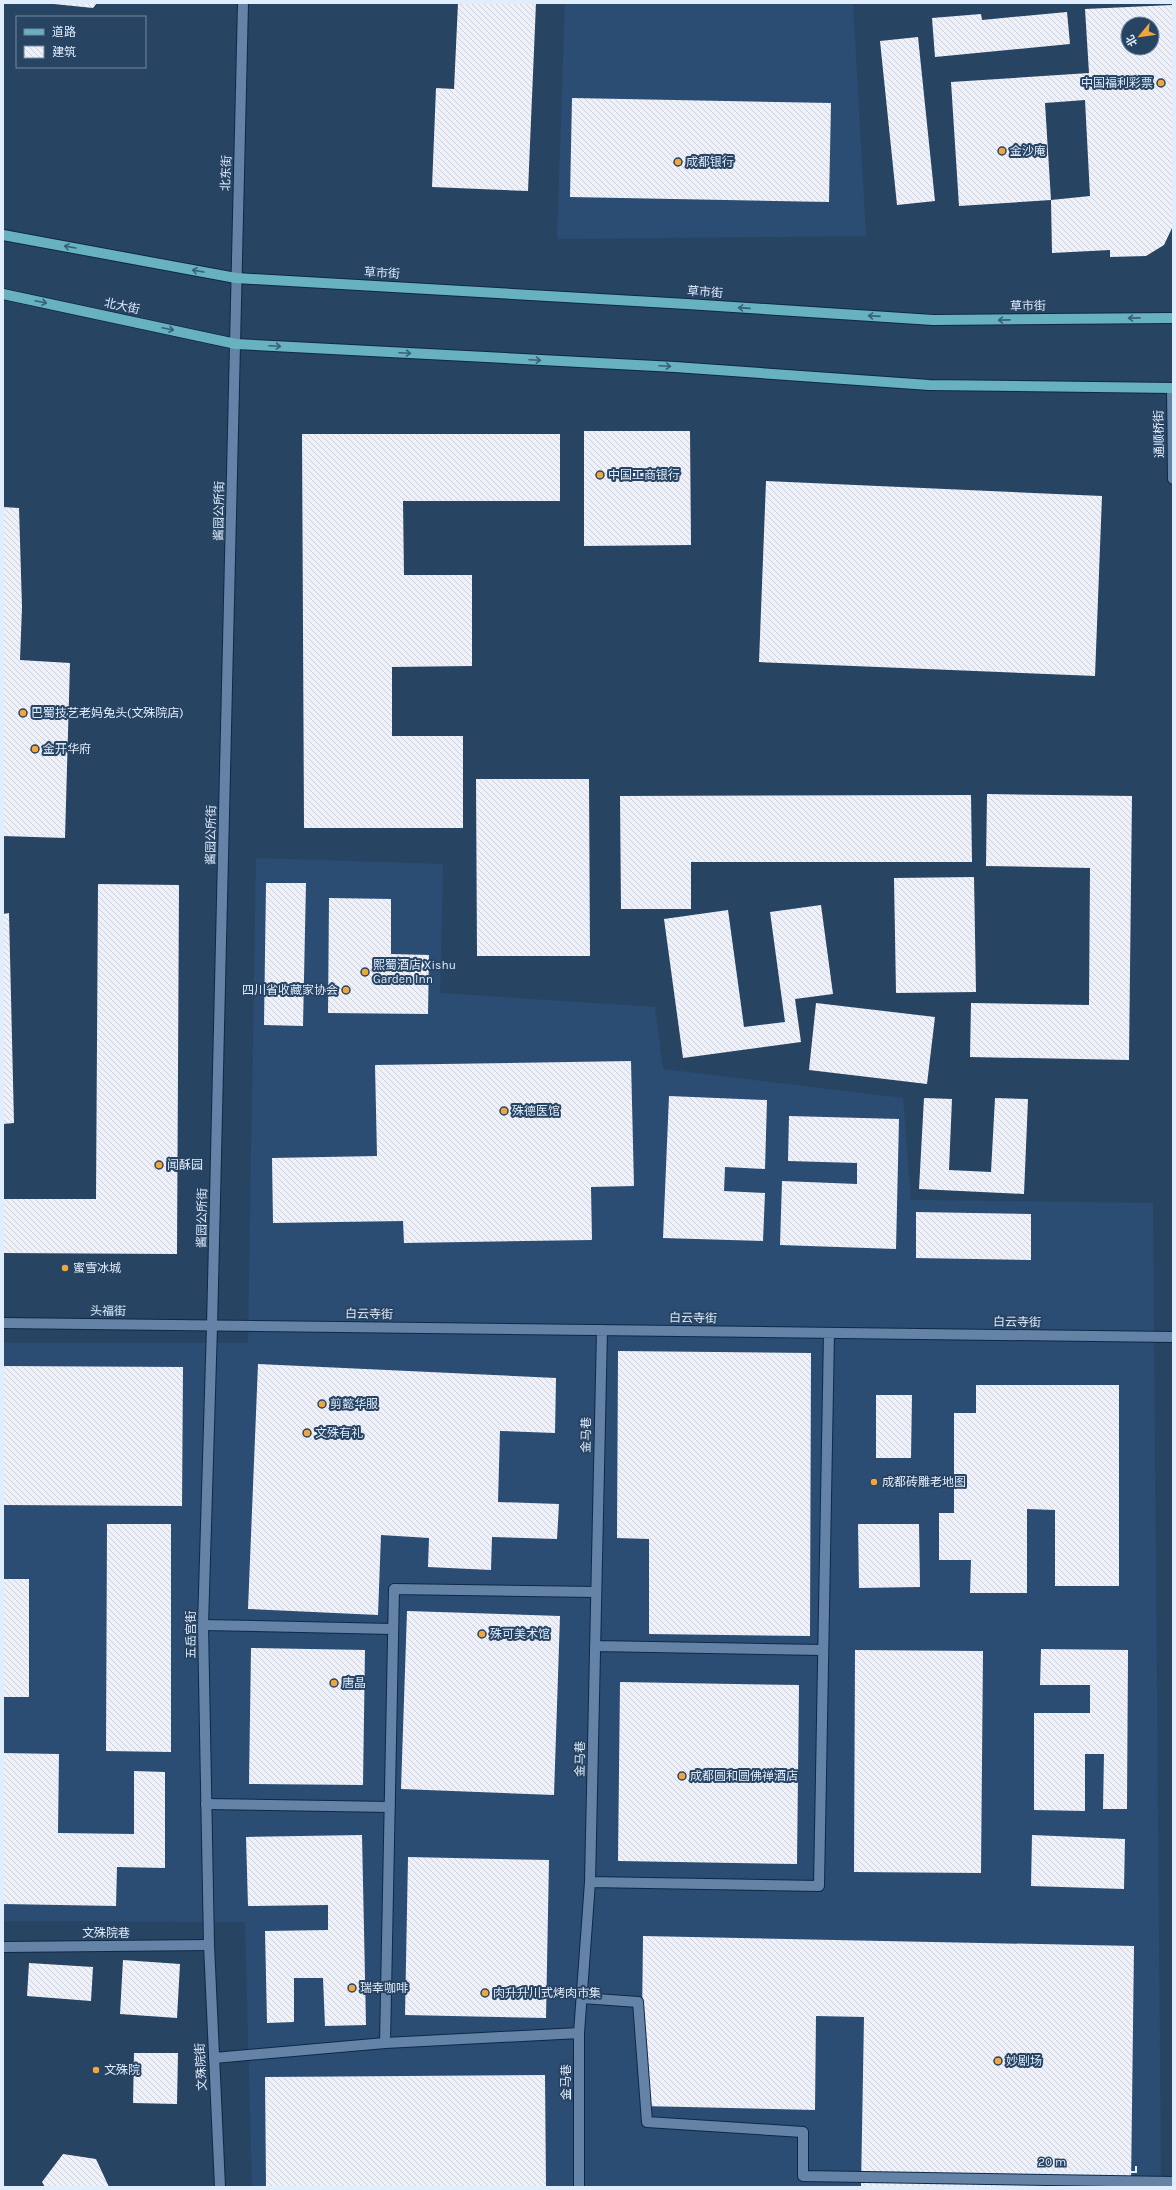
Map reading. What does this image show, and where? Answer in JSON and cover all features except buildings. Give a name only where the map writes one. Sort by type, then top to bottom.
[{"type":"main road","points":[[3,235],[236,278]]},
{"type":"main road","name":"草市街","points":[[236,278],[679,303],[933,320],[1172,316]]},
{"type":"main road","name":"北大街","points":[[3,294],[236,344]]},
{"type":"main road","points":[[236,344],[675,367],[929,384],[1172,388]]},
{"type":"street","name":"北东街","points":[[236,344],[236,278],[243,3]]},
{"type":"street","name":"酱园公所街","points":[[212,1326],[236,344]]},
{"type":"street","name":"通顺桥街","points":[[1172,388],[1173,479]]},
{"type":"street","name":"头福街","points":[[3,1323],[212,1326]]},
{"type":"street","name":"白云寺街","points":[[212,1326],[1173,1337]]},
{"type":"street","name":"五岳宫街","points":[[209,1945],[203,1625],[212,1326]]},
{"type":"street","name":"金马巷","points":[[579,2187],[579,2033],[590,1882],[602,1330]]},
{"type":"street","points":[[590,1882],[819,1886],[829,1333]]},
{"type":"street","points":[[385,2043],[394,1590],[596,1592]]},
{"type":"street","points":[[203,1625],[393,1629]]},
{"type":"street","points":[[595,1646],[823,1650]]},
{"type":"street","points":[[206,1804],[390,1806]]},
{"type":"street","name":"文殊院巷","points":[[3,1947],[209,1945]]},
{"type":"street","name":"文殊院街","points":[[209,1945],[220,2187]]},
{"type":"street","points":[[582,1998],[638,2002],[647,2122],[803,2132],[803,2176],[1173,2182]]},
{"type":"street","points":[[214,2058],[385,2043],[579,2033]]},
{"type":"shaded area","points":[[565,3],[853,3],[866,236],[557,239]]},
{"type":"shaded area","points":[[256,858],[443,864],[440,993],[655,1007],[663,1069],[903,1098],[911,1200],[1153,1203],[1161,2187],[252,2187],[245,1922],[3,1921],[3,1343],[248,1343]]},
{"type":"place","name":"中国福利彩票","points":[[1161,83]]},
{"type":"place","name":"金沙庵","points":[[1002,151]]},
{"type":"place","name":"成都银行","points":[[678,162]]},
{"type":"place","name":"中国工商银行","points":[[600,475]]},
{"type":"place","name":"巴蜀技艺老妈兔头(文殊院店)","points":[[23,713]]},
{"type":"place","name":"金开华府","points":[[35,749]]},
{"type":"place","name":"熙蜀酒店 Xishu Garden Inn","points":[[365,972]]},
{"type":"place","name":"四川省收藏家协会","points":[[346,990]]},
{"type":"place","name":"殊德医馆","points":[[504,1111]]},
{"type":"place","name":"闻酥园","points":[[159,1165]]},
{"type":"place","name":"蜜雪冰城","points":[[65,1268]]},
{"type":"place","name":"剪懿华服","points":[[322,1404]]},
{"type":"place","name":"文殊有礼","points":[[307,1433]]},
{"type":"place","name":"成都砖雕老地图","points":[[874,1482]]},
{"type":"place","name":"殊可美术馆","points":[[482,1634]]},
{"type":"place","name":"唐晶","points":[[334,1683]]},
{"type":"place","name":"成都圆和圆佛禅酒店","points":[[682,1776]]},
{"type":"place","name":"瑞幸咖啡","points":[[352,1988]]},
{"type":"place","name":"肉升升川式烤肉市集","points":[[485,1993]]},
{"type":"place","name":"妙剧场","points":[[998,2061]]},
{"type":"place","name":"文殊院","points":[[96,2070]]}]
